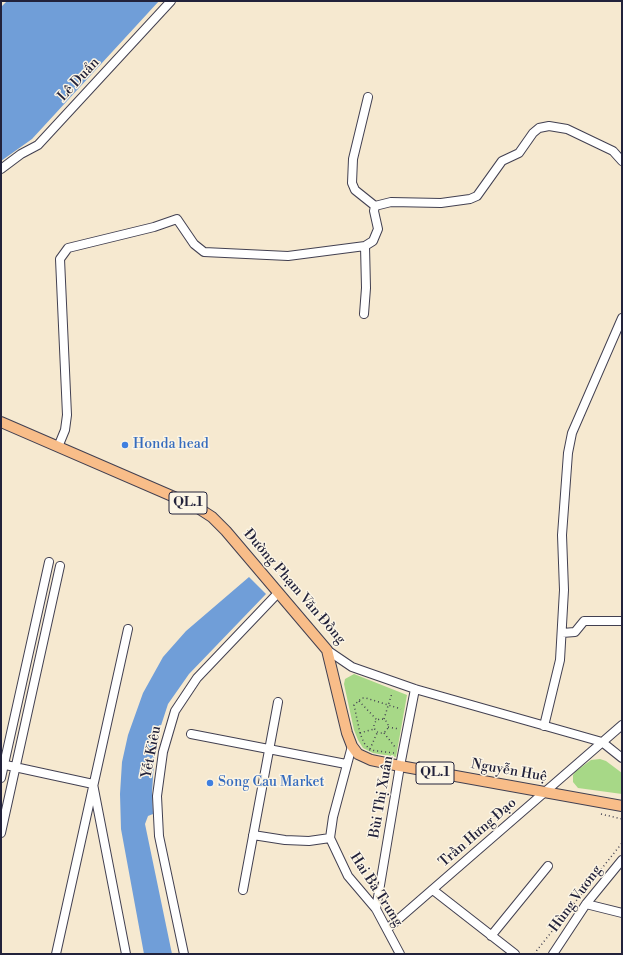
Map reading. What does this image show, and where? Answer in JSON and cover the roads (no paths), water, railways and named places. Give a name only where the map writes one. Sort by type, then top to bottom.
[{"type":"main road","name":"Đường Phạm Văn Đồng","points":[[1,422],[201,509],[212,517],[226,531],[327,650]]},
{"type":"main road","name":"QL.1","points":[[327,650],[352,746]]},
{"type":"main road","name":"Nguyễn Huệ","points":[[352,746],[358,754],[370,760],[622,806]]},
{"type":"street","name":"Lê Duẩn","points":[[1,170],[21,154],[38,145],[171,1]]},
{"type":"street","points":[[368,97],[353,159],[352,183],[355,190],[375,206]]},
{"type":"street","points":[[375,206],[391,202],[441,203],[470,199],[477,196],[502,162],[519,153],[533,133],[539,128],[549,126],[567,129],[613,151],[622,161]]},
{"type":"street","points":[[58,447],[65,430],[67,415],[60,259],[68,248],[154,227],[177,219],[194,244],[204,252],[288,256],[365,246],[373,240],[378,228],[374,211],[375,206]]},
{"type":"street","points":[[364,314],[366,300],[365,246]]},
{"type":"street","points":[[544,726],[560,660],[564,590],[562,535],[569,447],[572,434],[622,318]]},
{"type":"street","points":[[1,778],[2,764],[49,562]]},
{"type":"street","points":[[1,833],[60,566]]},
{"type":"street","name":"Yết Kiêu","points":[[184,954],[159,836],[157,796],[164,752],[175,711],[197,678],[278,592]]},
{"type":"street","points":[[562,633],[575,632],[584,622],[622,622]]},
{"type":"street","points":[[56,954],[128,629]]},
{"type":"street","name":"Đường Phạm Văn Đồng","points":[[327,650],[352,667],[415,689],[602,742],[622,758]]},
{"type":"street","name":"Bùi Thị Xuân","points":[[376,910],[400,766],[415,689]]},
{"type":"street","points":[[244,890],[278,702]]},
{"type":"street","name":"Trần Hưng Đạo","points":[[387,929],[622,725]]},
{"type":"street","points":[[191,734],[346,764]]},
{"type":"street","points":[[254,835],[309,841],[330,838],[333,817],[352,746]]},
{"type":"street","points":[[2,764],[94,784]]},
{"type":"street","points":[[94,784],[126,954]]},
{"type":"street","name":"Hai Bà Trưng","points":[[330,838],[348,876],[376,910],[398,953]]},
{"type":"street","name":"Hùng Vương","points":[[553,954],[586,904],[622,860]]},
{"type":"street","points":[[491,936],[548,866]]},
{"type":"street","points":[[433,890],[515,954]]},
{"type":"street","points":[[586,904],[622,913]]},
{"type":"water","points":[[7,1],[159,1],[32,139],[1,161],[1,7]]},
{"type":"water","points":[[249,577],[266,594],[189,674],[168,704],[155,744],[152,793],[153,814],[148,816],[145,824],[172,954],[144,954],[121,829],[120,794],[122,762],[128,735],[143,693],[163,657],[186,631]]},
{"type":"place","name":"Honda head","points":[[125,445]]},
{"type":"place","name":"Song Cau Market","points":[[210,783]]}]
